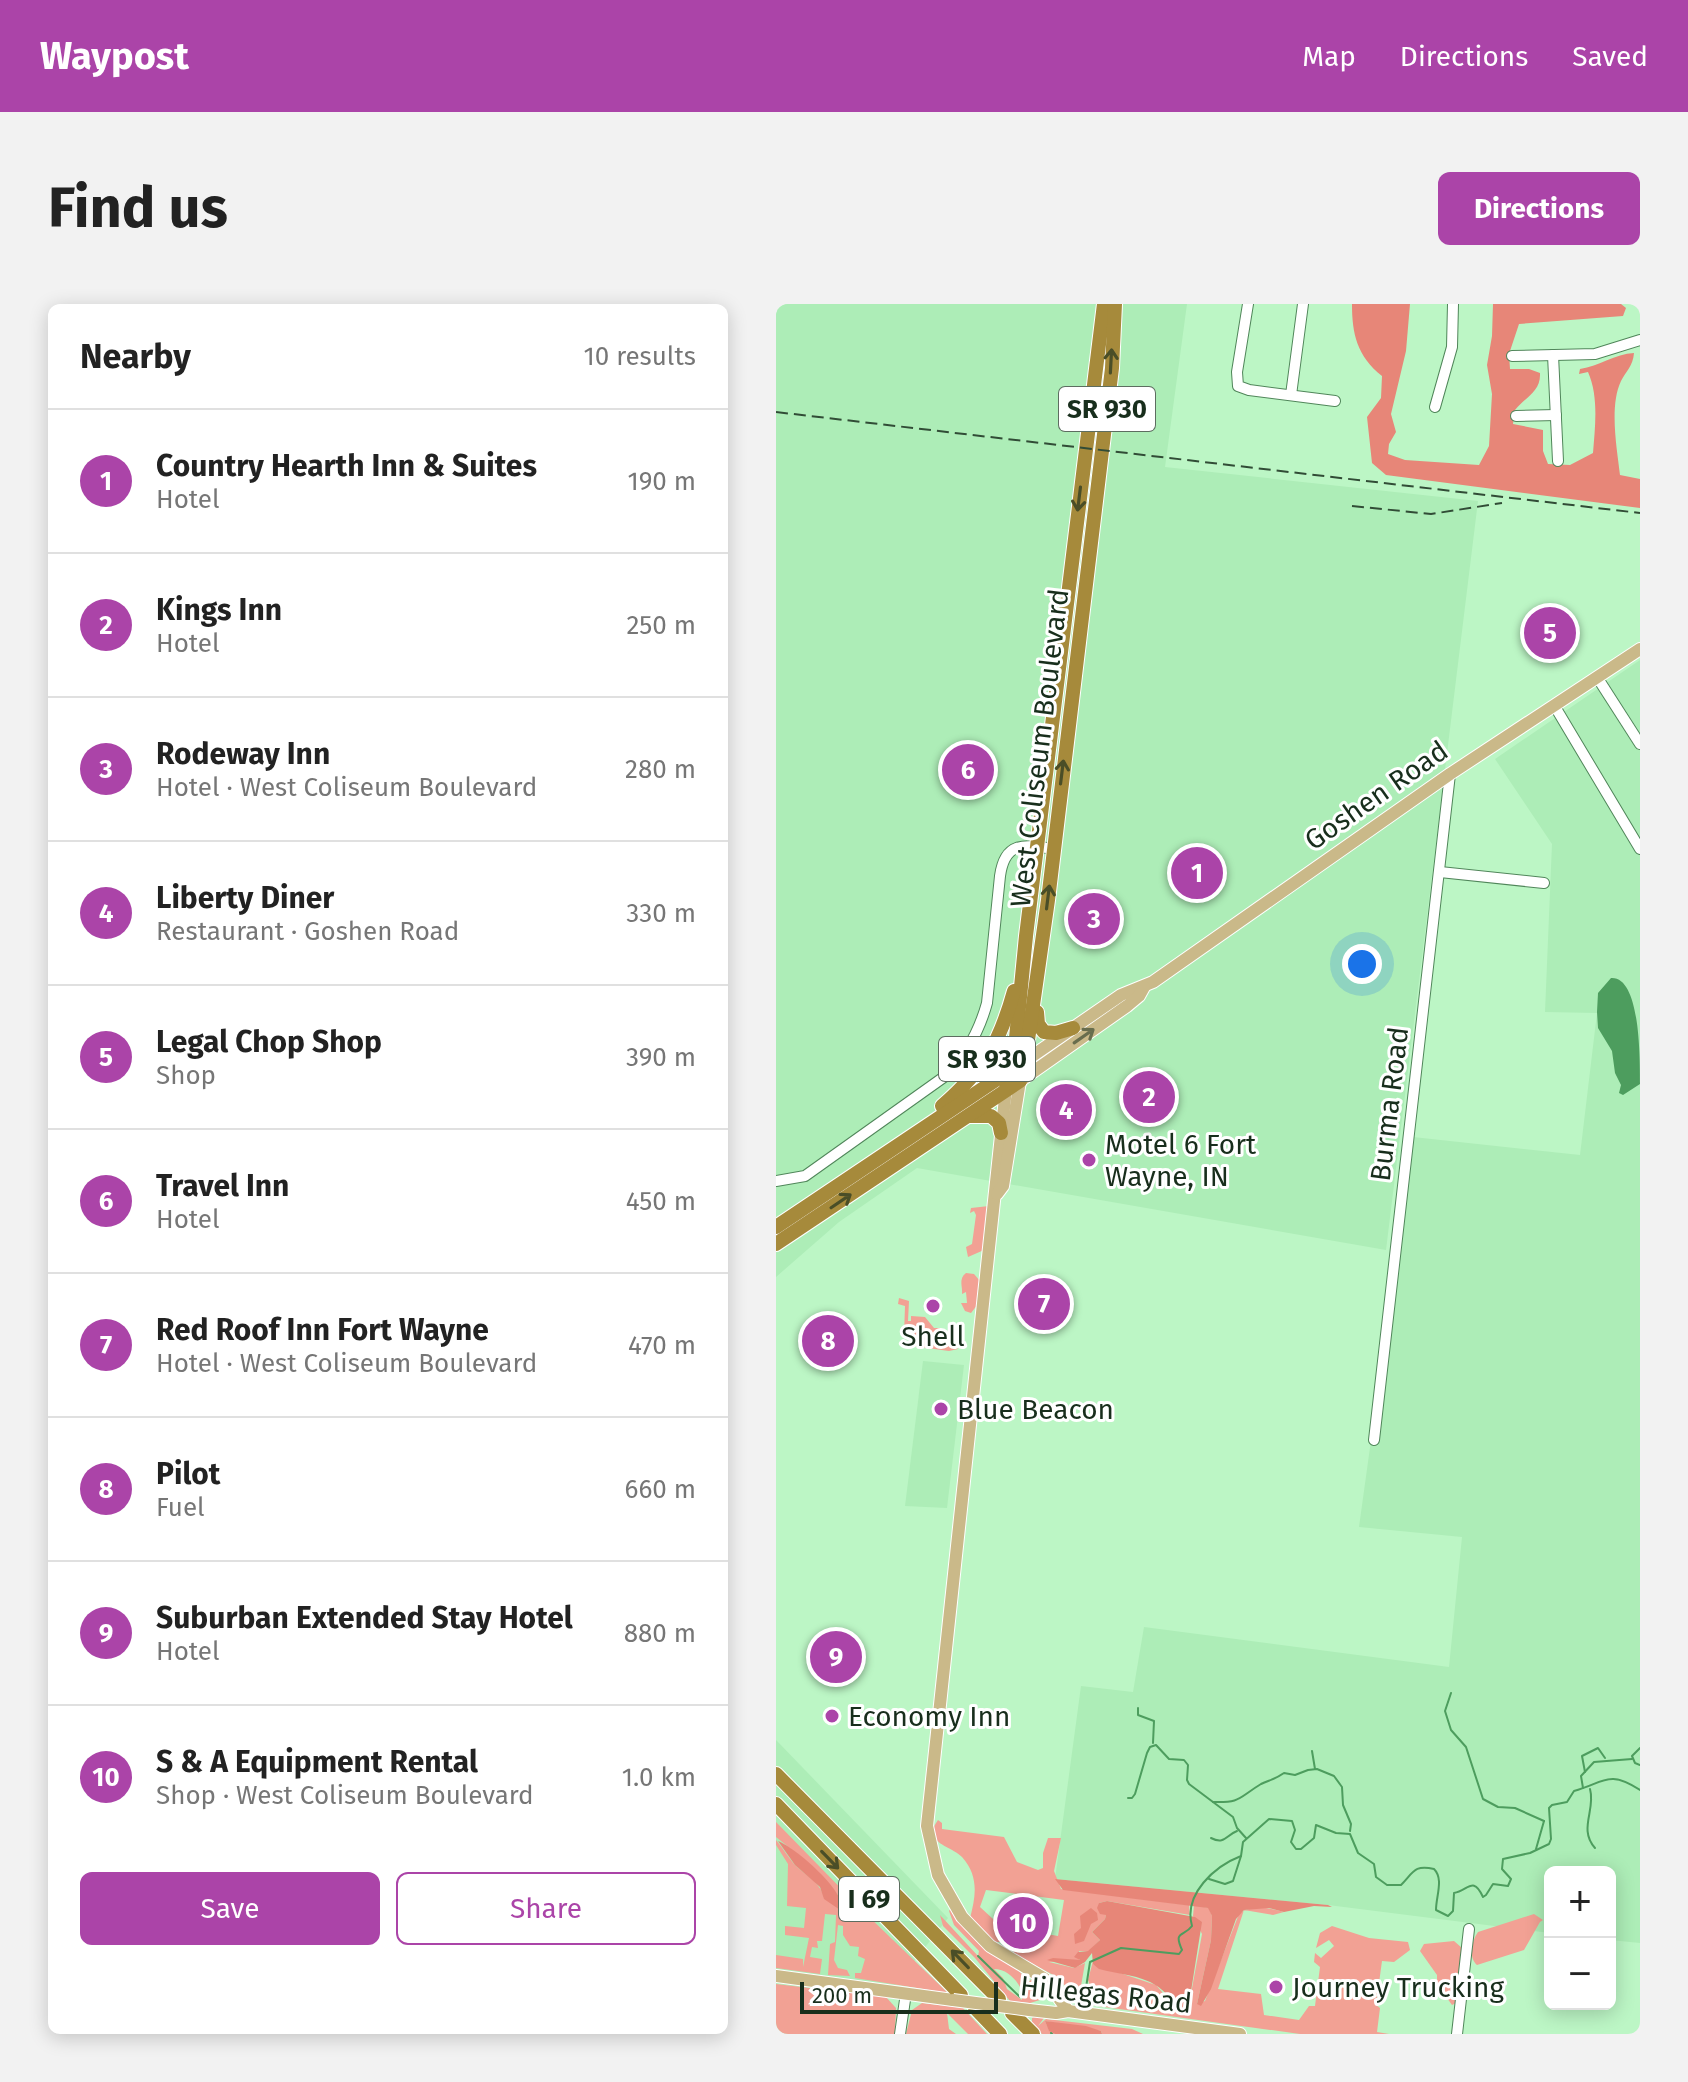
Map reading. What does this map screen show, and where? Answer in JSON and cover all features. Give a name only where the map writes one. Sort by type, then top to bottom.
[{"type":"highway","name":"West Coliseum Boulevard","points":[[1019,1070],[1026,936],[1104,304]]},
{"type":"highway","name":"West Coliseum Boulevard","points":[[1019,1070],[1035,995],[1054,849],[1112,368],[1115,304]]},
{"type":"highway","name":"SR 930","points":[[894,1148],[968,1084],[992,1053],[1014,992],[1026,936]]},
{"type":"highway","points":[[1035,995],[1038,1024],[1044,1032],[1056,1033],[1073,1028]]},
{"type":"highway","name":"SR 930","points":[[776,1244],[1006,1089],[1019,1070]]},
{"type":"highway","name":"Goshen Road","points":[[776,1227],[1019,1070]]},
{"type":"highway","points":[[965,1117],[991,1116],[999,1123],[1001,1133]]},
{"type":"highway","name":"I 69","points":[[776,1774],[999,1999]]},
{"type":"highway","name":"I 69","points":[[776,1804],[961,1995]]},
{"type":"highway","points":[[975,2008],[1000,2034]]},
{"type":"highway","points":[[1012,2013],[1033,2034]]},
{"type":"main road","name":"Goshen Road","points":[[1019,1070],[1127,1006],[1144,987],[1450,774],[1640,649]]},
{"type":"main road","name":"Goshen Road","points":[[1019,1070],[1121,995],[1144,987]]},
{"type":"main road","name":"West Coliseum Boulevard","points":[[997,1194],[1003,1186],[1019,1070]]},
{"type":"main road","name":"West Coliseum Boulevard","points":[[1006,1089],[927,1826],[938,1875],[962,1917],[990,1946],[1045,1979],[1068,2011]]},
{"type":"main road","name":"Hillegas Road","points":[[776,1976],[1240,2034]]},
{"type":"main road","points":[[1044,2009],[1050,1991],[1045,1979]]},
{"type":"street","points":[[1248,304],[1237,372],[1238,386],[1335,401]]},
{"type":"street","points":[[1291,395],[1303,304]]},
{"type":"street","points":[[1435,407],[1452,347],[1453,304]]},
{"type":"street","points":[[1512,356],[1595,354],[1640,340]]},
{"type":"street","points":[[1553,355],[1558,461]]},
{"type":"street","points":[[1516,416],[1556,415]]},
{"type":"street","points":[[1597,677],[1640,744]]},
{"type":"street","points":[[1552,706],[1640,849]]},
{"type":"street","name":"Burma Road","points":[[1374,1440],[1450,774]]},
{"type":"street","points":[[776,1181],[805,1176],[944,1077],[959,1061],[981,1023],[987,1003],[1002,864],[1014,848],[1054,849]]},
{"type":"street","points":[[1440,872],[1544,883]]},
{"type":"street","points":[[1457,2034],[1469,1929]]},
{"type":"street","points":[[900,2034],[906,1993]]},
{"type":"shaded area","points":[[776,304],[1187,304],[1165,467],[1478,501],[1386,1250],[917,1168],[839,1222],[776,1277]]},
{"type":"shaded area","points":[[1352,304],[1410,304],[1406,351],[1391,414],[1396,432],[1389,444],[1388,454],[1405,460],[1479,465],[1489,446],[1492,394],[1487,365],[1493,304],[1621,304],[1626,308],[1623,316],[1519,324],[1509,354],[1510,369],[1529,369],[1540,373],[1540,380],[1535,390],[1515,410],[1513,424],[1543,430],[1543,451],[1548,464],[1570,465],[1593,453],[1594,392],[1588,372],[1579,374],[1580,369],[1634,353],[1617,391],[1615,428],[1620,475],[1640,479],[1640,508],[1386,475],[1372,463],[1367,417],[1381,398],[1382,376],[1367,361],[1358,344]]},
{"type":"shaded area","points":[[1640,660],[1640,1943],[1616,1941],[1616,1866],[1544,1866],[1544,1932],[1328,1905],[1055,1879],[1081,1686],[1133,1692],[1144,1627],[1449,1667],[1462,1537],[1359,1527],[1413,1137],[1580,1155],[1597,1013],[1545,1012],[1552,844],[1495,759]]},
{"type":"shaded area","points":[[1611,978],[1621,981],[1628,990],[1638,1037],[1640,1084],[1623,1095],[1619,1093],[1621,1085],[1615,1073],[1612,1051],[1598,1028],[1598,993]]},
{"type":"shaded area","points":[[989,1206],[984,1250],[968,1257],[966,1247],[972,1244],[976,1215],[974,1211],[970,1213],[971,1208]]},
{"type":"shaded area","points":[[966,1273],[974,1274],[980,1281],[978,1304],[971,1313],[965,1311],[961,1303],[967,1303],[961,1283]]},
{"type":"shaded area","points":[[899,1298],[909,1301],[908,1321],[911,1321],[911,1316],[925,1317],[934,1328],[941,1328],[942,1344],[951,1341],[958,1349],[949,1351],[912,1346],[913,1342],[909,1344],[909,1336],[904,1335],[905,1306],[898,1304]]},
{"type":"shaded area","points":[[923,1361],[964,1365],[947,1508],[905,1506]]},
{"type":"shaded area","points":[[776,1740],[948,1918],[886,1997],[776,1984]]},
{"type":"shaded area","points":[[938,1820],[942,1823],[942,1829],[1004,1837],[1017,1862],[1038,1870],[1043,1868],[1043,1853],[1048,1838],[1061,1838],[1054,1871],[1061,1889],[1189,1905],[1190,1915],[1107,1901],[1099,1903],[1106,1915],[1092,1932],[1100,1940],[1089,1951],[1079,1951],[1079,1960],[1049,1962],[1074,1968],[1085,1963],[1081,1986],[1071,1992],[1055,1976],[1015,1954],[1012,1949],[1029,1943],[1041,1933],[1058,1936],[1064,1900],[986,1890],[980,1907],[1005,1930],[1002,1942],[993,1942],[970,1918],[975,1894],[974,1879],[962,1857],[935,1839],[933,1834]]},
{"type":"shaded area","points":[[776,1822],[948,1993],[855,1978],[855,1973],[861,1973],[865,1959],[858,1956],[859,1947],[850,1946],[843,1935],[843,1926],[838,1925],[834,1960],[838,1968],[847,1970],[850,1976],[828,1975],[830,1944],[835,1942],[836,1915],[825,1914],[822,1941],[817,1941],[818,1948],[812,1947],[810,1957],[822,1959],[820,1974],[776,1968],[776,1955],[803,1959],[803,1967],[809,1938],[785,1935],[785,1926],[804,1928],[806,1908],[787,1906],[788,1864],[776,1840],[823,1894],[844,1905],[822,1876],[776,1837]]},
{"type":"shaded area","points":[[778,1841],[808,1861],[829,1883],[842,1903],[843,1912],[824,1899],[820,1887],[795,1865]]},
{"type":"shaded area","points":[[1055,1879],[1332,1907],[1314,1906],[1284,1912],[1269,1908],[1244,1910],[1236,1919],[1211,1989],[1201,2006],[1197,2004],[1211,1940],[1212,1916],[1208,1908],[1063,1890]]},
{"type":"shaded area","points":[[1107,1901],[1195,1917],[1202,1922],[1188,2010],[1151,1982],[1099,1969],[1093,1964],[1092,1953],[1075,1968],[1047,1960],[1080,1960],[1074,1957],[1078,1952],[1088,1951],[1100,1940],[1092,1932],[1106,1915],[1100,1914],[1097,1908],[1099,1903]]},
{"type":"shaded area","points":[[1194,1905],[1209,1908],[1212,1916],[1211,1940],[1197,2004],[1205,2001],[1239,1914],[1244,1911],[1218,1989],[1261,1994],[1264,2015],[1299,2020],[1309,2006],[1315,2006],[1320,1967],[1314,1962],[1315,1953],[1321,1958],[1334,1946],[1329,1940],[1316,1948],[1320,1933],[1332,1926],[1369,1938],[1408,1942],[1410,1950],[1394,1962],[1382,1961],[1376,2005],[1380,2008],[1377,2032],[1389,2034],[1300,2034],[1090,2005],[1096,2000],[1098,1991],[1090,1986],[1088,1980],[1093,1961],[1093,1964],[1156,1985],[1169,2000],[1188,2010],[1202,1934],[1193,1916]]},
{"type":"shaded area","points":[[951,1908],[1025,1977],[1020,1987],[1010,1975],[994,1969],[1003,1978],[1007,1989],[1022,2000],[1021,1988],[1032,1979],[1040,1987],[1040,2000],[1030,2003],[1010,2001],[975,1958],[943,1926],[940,1915],[978,1956],[979,1951],[954,1925],[949,1911]]},
{"type":"shaded area","points":[[1091,1908],[1097,1913],[1098,1920],[1091,1924],[1084,1941],[1075,1944],[1074,1934],[1081,1928],[1080,1916]]},
{"type":"shaded area","points":[[1261,1908],[1284,1912],[1273,1915],[1246,1910]]},
{"type":"shaded area","points":[[1534,1914],[1543,1920],[1524,1950],[1477,1965],[1474,1962],[1472,1949],[1478,1932]]},
{"type":"shaded area","points":[[1454,1941],[1462,1948],[1456,2003],[1452,2005],[1420,1951],[1424,1944]]},
{"type":"shaded area","points":[[776,1984],[886,1997],[896,2008],[895,2034],[776,2034]]},
{"type":"shaded area","points":[[922,2003],[963,2008],[987,2034],[968,2034],[947,2013],[949,2029],[956,2034],[906,2034],[912,2010]]},
{"type":"shaded area","points":[[1036,2016],[1044,2018],[1038,2026],[1046,2019],[1132,2029],[1143,2034],[1102,2034],[1101,2031],[1045,2021],[1055,2034],[1042,2034],[1029,2020],[1032,2022]]},
{"type":"shaded area","points":[[1045,2021],[1086,2026],[1102,2034],[1055,2034],[1049,2031]]},
{"type":"waterway","points":[[1451,1693],[1445,1711],[1451,1730],[1466,1747],[1483,1799],[1498,1807],[1515,1808],[1544,1821]]},
{"type":"waterway","points":[[1138,1708],[1138,1715],[1154,1721],[1153,1743]]},
{"type":"waterway","points":[[1128,1798],[1135,1794],[1150,1747],[1156,1745],[1169,1759],[1184,1760],[1188,1765],[1189,1784],[1233,1817],[1246,1838]]},
{"type":"waterway","points":[[1585,1772],[1582,1756],[1598,1748],[1605,1758]]},
{"type":"waterway","points":[[1640,1748],[1632,1756],[1635,1763],[1640,1765]]},
{"type":"waterway","points":[[1312,1751],[1315,1769]]},
{"type":"waterway","points":[[1583,1788],[1581,1776],[1594,1762],[1632,1759]]},
{"type":"waterway","points":[[1213,1802],[1239,1799],[1284,1773],[1295,1775],[1317,1769],[1334,1776],[1342,1787],[1350,1831]]},
{"type":"waterway","points":[[1085,1994],[1090,1962],[1121,1948],[1179,1954],[1182,1950],[1179,1937],[1192,1926],[1190,1914],[1197,1892],[1212,1874],[1241,1856],[1243,1842],[1269,1819],[1292,1821],[1295,1830],[1291,1842],[1296,1849],[1301,1849],[1314,1838],[1316,1825],[1336,1833],[1350,1834],[1358,1853],[1374,1864],[1376,1877],[1387,1885],[1401,1885],[1418,1869],[1434,1869],[1439,1883],[1436,1910],[1448,1916],[1453,1911],[1454,1893],[1473,1886],[1483,1897],[1493,1884],[1508,1886],[1511,1879],[1502,1869],[1503,1859],[1530,1853],[1549,1844],[1549,1808],[1552,1805],[1567,1802],[1574,1791],[1606,1780],[1620,1780],[1640,1790]]},
{"type":"waterway","points":[[1590,1789],[1588,1834],[1595,1848]]},
{"type":"waterway","points":[[1536,1849],[1544,1821]]},
{"type":"waterway","points":[[1211,1838],[1222,1840],[1237,1831]]},
{"type":"waterway","points":[[1209,1879],[1225,1884],[1233,1881],[1241,1856]]},
{"type":"waterway","points":[[978,1956],[1020,1997]]},
{"type":"railway","points":[[776,412],[1640,513]]},
{"type":"railway","points":[[1352,506],[1431,514],[1502,503]]},
{"type":"place","name":"Legal Chop Shop","points":[[1550,633]]},
{"type":"place","name":"Travel Inn","points":[[968,770]]},
{"type":"place","name":"Country Hearth Inn & Suites","points":[[1197,873]]},
{"type":"place","name":"Rodeway Inn","points":[[1094,919]]},
{"type":"place","name":"Kings Inn","points":[[1149,1097]]},
{"type":"place","name":"Liberty Diner","points":[[1066,1110]]},
{"type":"place","name":"Motel 6 Fort Wayne, IN","points":[[1089,1160]]},
{"type":"place","name":"Red Roof Inn Fort Wayne","points":[[1044,1304]]},
{"type":"place","name":"Shell","points":[[933,1306]]},
{"type":"place","name":"Pilot","points":[[828,1341]]},
{"type":"place","name":"Blue Beacon","points":[[941,1409]]},
{"type":"place","name":"Suburban Extended Stay Hotel","points":[[836,1657]]},
{"type":"place","name":"Economy Inn","points":[[832,1716]]},
{"type":"place","name":"S & A Equipment Rental","points":[[1023,1923]]},
{"type":"place","name":"Journey Trucking","points":[[1276,1987]]}]
